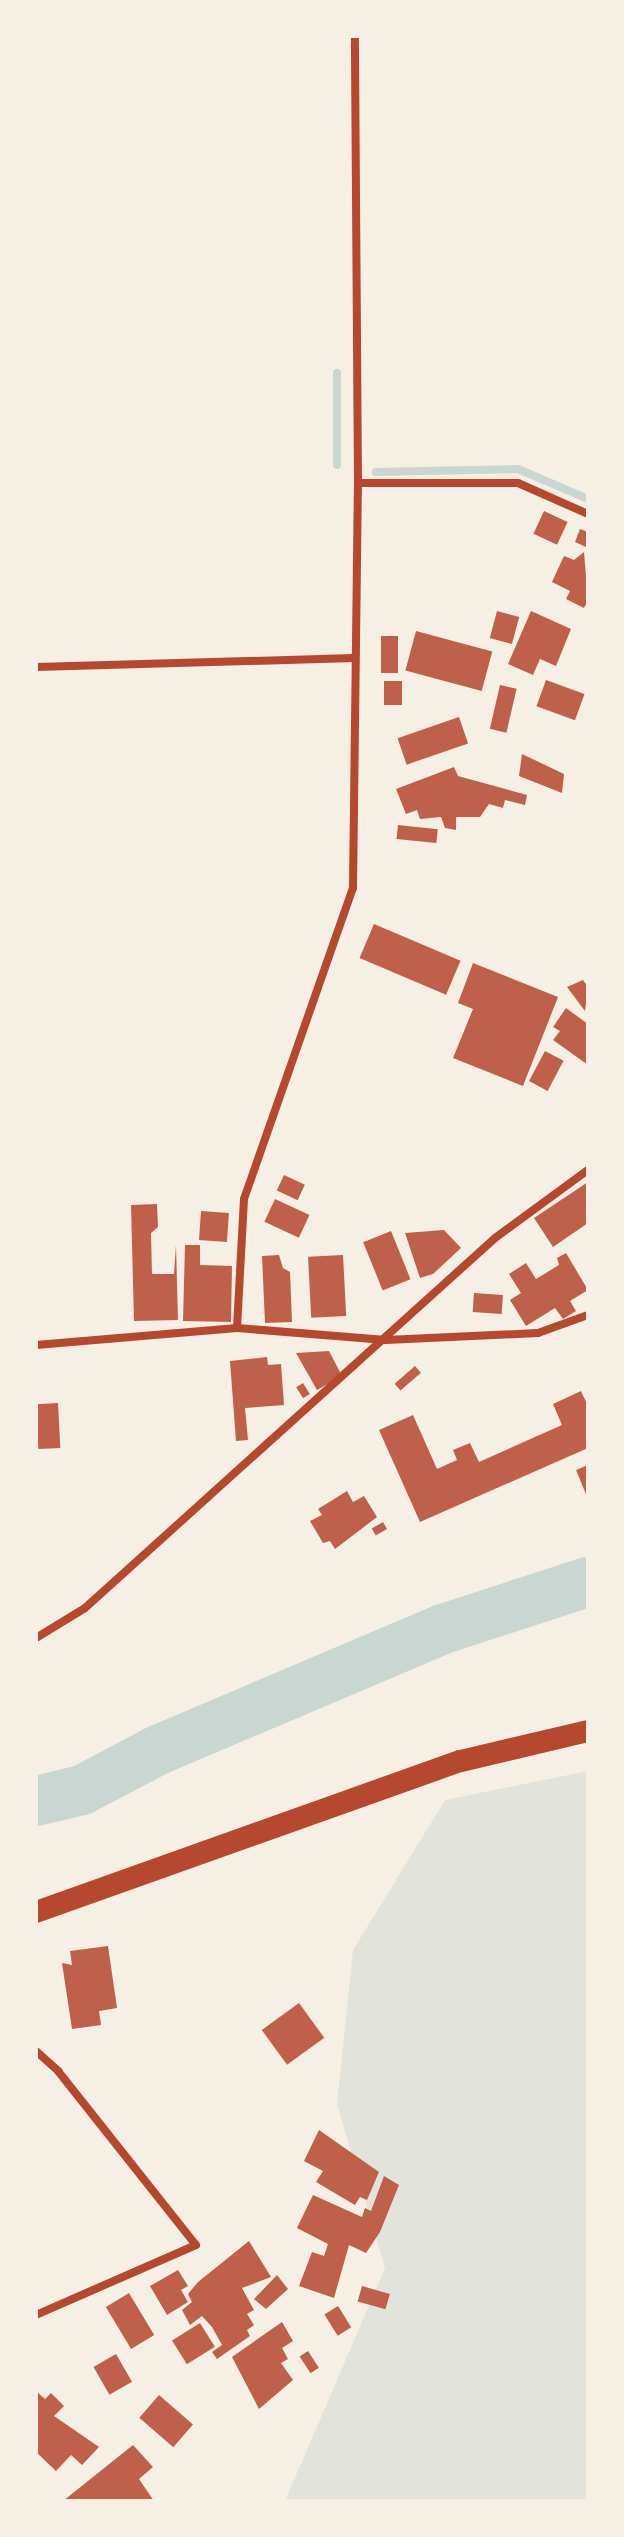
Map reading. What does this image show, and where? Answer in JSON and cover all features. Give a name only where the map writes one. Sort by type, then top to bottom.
[{"type":"highway","points":[[36,1912],[461,1761],[588,1731]]},
{"type":"street","points":[[237,1328],[244,1199],[353,888],[358,483],[355,36]]},
{"type":"street","points":[[358,483],[518,483],[588,514]]},
{"type":"street","points":[[36,667],[354,658]]},
{"type":"street","points":[[36,1638],[85,1608],[386,1340],[495,1238],[588,1170]]},
{"type":"street","points":[[36,1345],[237,1328],[386,1340],[538,1333],[588,1315]]},
{"type":"street","points":[[36,2051],[58,2071],[196,2245],[36,2315]]},
{"type":"shaded area","points":[[588,1771],[588,2501],[285,2501],[385,2268],[337,2104],[353,1950],[445,1800]]},
{"type":"building","points":[[544,511],[568,522],[557,545],[533,534]]},
{"type":"building","points":[[580,529],[588,532],[588,548],[575,542]]},
{"type":"building","points":[[584,552],[588,600],[584,608],[566,599],[570,591],[552,582],[564,556],[574,560]]},
{"type":"building","points":[[497,611],[519,617],[512,644],[490,638]]},
{"type":"building","points":[[531,611],[571,629],[556,666],[540,659],[533,675],[508,664]]},
{"type":"building","points":[[416,631],[492,651],[482,691],[405,671]]},
{"type":"building","points":[[381,636],[398,636],[398,673],[381,673]]},
{"type":"building","points":[[546,680],[585,694],[575,720],[536,706]]},
{"type":"building","points":[[384,681],[402,681],[402,705],[384,705]]},
{"type":"building","points":[[500,685],[517,689],[506,733],[490,729]]},
{"type":"building","points":[[459,717],[468,743],[407,765],[398,738]]},
{"type":"building","points":[[522,754],[564,774],[562,793],[519,776]]},
{"type":"building","points":[[454,767],[458,776],[527,795],[525,805],[505,800],[503,808],[489,804],[480,817],[456,817],[456,830],[445,828],[441,817],[420,819],[417,810],[406,814],[396,789]]},
{"type":"building","points":[[398,825],[438,829],[436,843],[397,839]]},
{"type":"building","points":[[374,924],[461,961],[446,995],[360,958]]},
{"type":"building","points":[[473,963],[558,997],[523,1086],[453,1058],[473,1009],[458,1003]]},
{"type":"building","points":[[583,980],[588,987],[585,1011],[567,987]]},
{"type":"building","points":[[566,1008],[588,1024],[588,1065],[553,1040],[560,1031],[553,1027]]},
{"type":"building","points":[[545,1051],[564,1061],[548,1091],[529,1081]]},
{"type":"building","points":[[284,1175],[305,1185],[298,1200],[277,1190]]},
{"type":"building","points":[[588,1182],[588,1223],[553,1247],[534,1218]]},
{"type":"building","points":[[275,1199],[309,1215],[299,1238],[264,1222]]},
{"type":"building","points":[[157,1204],[158,1227],[151,1233],[152,1274],[174,1274],[176,1245],[178,1320],[134,1321],[131,1205]]},
{"type":"building","points":[[201,1211],[229,1213],[227,1242],[199,1240]]},
{"type":"building","points":[[444,1230],[461,1248],[433,1274],[420,1278],[405,1233]]},
{"type":"building","points":[[391,1231],[410,1279],[383,1290],[363,1242]]},
{"type":"building","points":[[185,1245],[200,1245],[200,1265],[232,1266],[231,1322],[183,1321]]},
{"type":"building","points":[[566,1253],[588,1290],[570,1301],[576,1311],[563,1319],[555,1308],[526,1326],[510,1300],[521,1293],[509,1274],[526,1263],[536,1279],[559,1265],[557,1258]]},
{"type":"building","points":[[279,1255],[283,1268],[290,1272],[292,1322],[265,1323],[262,1256]]},
{"type":"building","points":[[343,1255],[346,1316],[311,1318],[308,1257]]},
{"type":"building","points":[[474,1293],[503,1295],[502,1314],[473,1312]]},
{"type":"building","points":[[329,1351],[342,1376],[317,1390],[296,1353]]},
{"type":"building","points":[[267,1357],[268,1365],[281,1364],[284,1405],[245,1408],[248,1440],[236,1441],[230,1361]]},
{"type":"building","points":[[415,1366],[421,1373],[401,1391],[395,1384]]},
{"type":"building","points":[[303,1383],[310,1394],[303,1398],[296,1387]]},
{"type":"building","points":[[581,1391],[588,1406],[588,1448],[420,1522],[379,1430],[413,1415],[437,1469],[457,1460],[453,1450],[470,1443],[479,1462],[562,1425],[553,1404]]},
{"type":"building","points":[[58,1403],[60,1448],[38,1449],[36,1404]]},
{"type":"building","points":[[588,1465],[588,1499],[576,1470]]},
{"type":"building","points":[[347,1491],[353,1502],[364,1496],[377,1517],[335,1549],[330,1541],[323,1543],[310,1521],[322,1515],[318,1509]]},
{"type":"building","points":[[383,1522],[387,1529],[376,1535],[372,1528]]},
{"type":"building","points":[[108,1946],[117,2008],[99,2011],[101,2025],[72,2029],[62,1963],[72,1965],[70,1951]]},
{"type":"building","points":[[299,2003],[324,2038],[287,2065],[262,2030]]},
{"type":"building","points":[[319,2130],[379,2172],[367,2200],[360,2197],[355,2205],[316,2182],[323,2171],[304,2161]]},
{"type":"building","points":[[384,2176],[399,2185],[380,2232],[366,2253],[349,2245],[334,2298],[299,2286],[312,2252],[324,2256],[328,2244],[297,2228],[313,2195],[362,2217],[365,2208],[371,2211]]},
{"type":"building","points":[[249,2241],[271,2277],[242,2288],[254,2310],[247,2314],[254,2325],[247,2330],[250,2336],[217,2359],[212,2352],[222,2345],[212,2327],[202,2316],[190,2325],[182,2310],[192,2302],[188,2294],[198,2282]]},
{"type":"building","points":[[178,2270],[188,2286],[181,2290],[188,2302],[167,2315],[150,2286]]},
{"type":"building","points":[[277,2275],[288,2289],[266,2309],[254,2299]]},
{"type":"building","points":[[362,2286],[390,2294],[385,2309],[358,2301]]},
{"type":"building","points":[[129,2293],[154,2335],[131,2349],[106,2307]]},
{"type":"building","points":[[338,2306],[351,2327],[338,2336],[324,2314]]},
{"type":"building","points":[[282,2322],[293,2341],[282,2348],[288,2359],[281,2363],[293,2380],[259,2409],[232,2357]]},
{"type":"building","points":[[200,2323],[215,2347],[187,2364],[172,2340]]},
{"type":"building","points":[[308,2351],[319,2368],[311,2373],[300,2356]]},
{"type":"building","points":[[116,2354],[132,2382],[109,2395],[93,2367]]},
{"type":"building","points":[[36,2391],[45,2399],[51,2393],[64,2406],[54,2416],[99,2447],[82,2465],[71,2455],[56,2471],[36,2452]]},
{"type":"building","points":[[159,2395],[193,2425],[173,2447],[139,2418]]},
{"type":"building","points":[[133,2445],[153,2467],[139,2479],[154,2501],[63,2501]]},
{"type":"waterway","points":[[337,373],[337,465]]},
{"type":"waterway","points":[[376,472],[518,469],[588,499]]},
{"type":"waterway","points":[[36,1801],[82,1790],[158,1750],[443,1629],[588,1582]]}]
